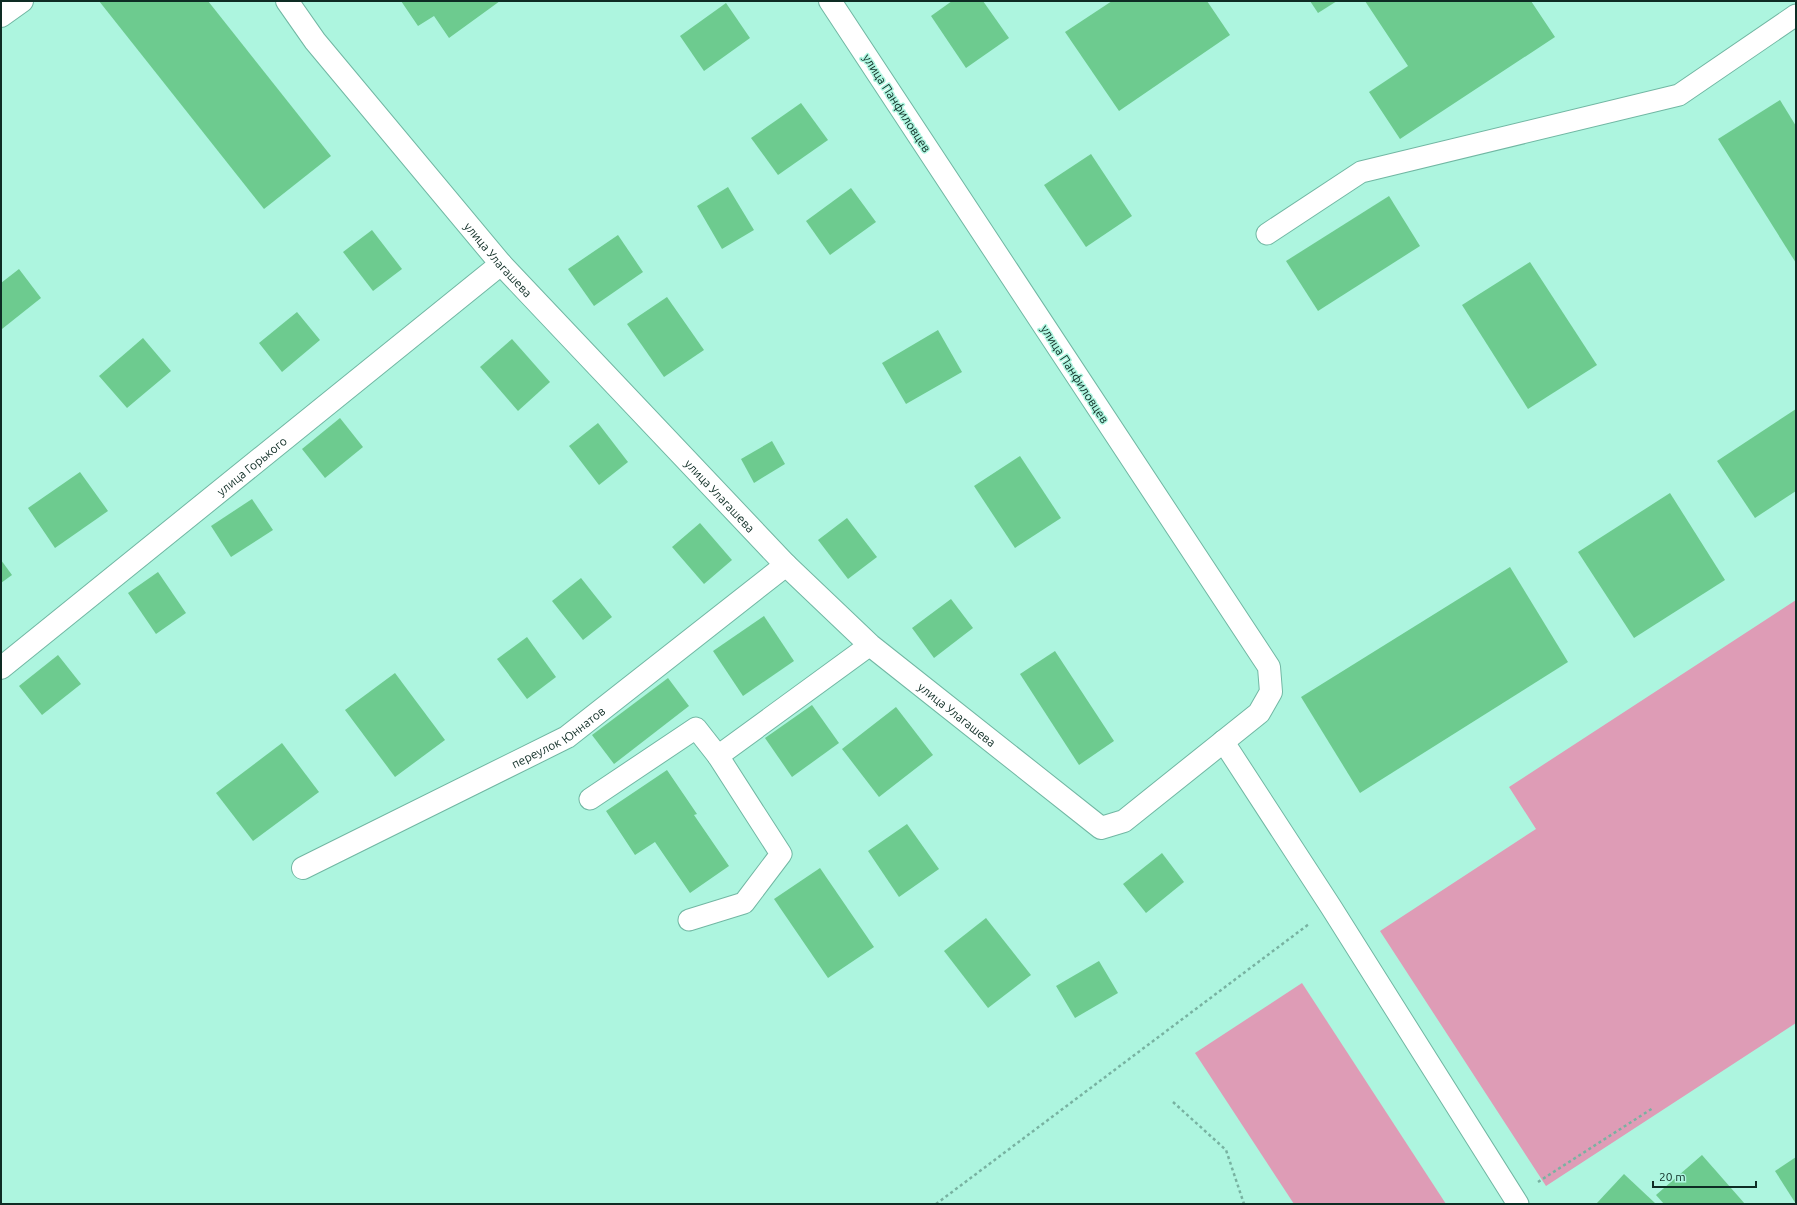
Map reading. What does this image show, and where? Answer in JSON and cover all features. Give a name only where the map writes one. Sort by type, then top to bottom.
[{"type":"street","points":[[1,16],[22,1]]},
{"type":"street","name":"улица Улагашева","points":[[287,1],[316,41],[501,264],[786,566],[870,645],[1101,828],[1124,821],[1223,742]]},
{"type":"street","name":"улица Панфиловцев","points":[[830,1],[1268,667],[1271,692],[1259,712],[1223,742]]},
{"type":"street","name":"улица Горького","points":[[1,668],[501,264]]},
{"type":"street","name":"переулок Юннатов","points":[[303,868],[567,737],[786,566]]},
{"type":"lane","points":[[1267,234],[1361,172],[1679,95],[1796,15]]},
{"type":"lane","points":[[718,756],[870,645]]},
{"type":"lane","points":[[590,799],[696,728],[718,756],[782,854],[744,903],[689,920]]},
{"type":"lane","points":[[1223,742],[1331,907],[1516,1201]]},
{"type":"path","points":[[936,1204],[1331,907]]},
{"type":"path","points":[[1173,1102],[1226,1150],[1244,1204]]},
{"type":"path","points":[[1516,1201],[1653,1108]]},
{"type":"shaded area","points":[[1796,600],[1796,1023],[1546,1186],[1380,931],[1536,829],[1509,787]]},
{"type":"shaded area","points":[[1302,983],[1446,1204],[1294,1204],[1195,1053]]},
{"type":"building","points":[[99,1],[208,1],[331,156],[264,209]]},
{"type":"building","points":[[401,1],[500,1],[449,38],[434,16],[418,26]]},
{"type":"building","points":[[952,1],[983,1],[1009,38],[966,68],[931,16]]},
{"type":"building","points":[[1112,1],[1207,1],[1230,35],[1119,111],[1065,32]]},
{"type":"building","points":[[1310,1],[1337,1],[1318,13]]},
{"type":"building","points":[[1365,1],[1531,1],[1555,37],[1400,139],[1369,92],[1408,66]]},
{"type":"building","points":[[726,3],[750,38],[704,71],[680,36]]},
{"type":"building","points":[[1780,100],[1796,126],[1796,263],[1718,139]]},
{"type":"building","points":[[801,103],[828,140],[778,175],[751,138]]},
{"type":"building","points":[[1091,154],[1132,216],[1086,247],[1044,185]]},
{"type":"building","points":[[728,187],[754,230],[722,249],[697,206]]},
{"type":"building","points":[[851,188],[876,222],[830,255],[806,221]]},
{"type":"building","points":[[1389,196],[1420,246],[1318,311],[1286,261]]},
{"type":"building","points":[[372,230],[402,269],[373,291],[343,252]]},
{"type":"building","points":[[618,235],[643,272],[594,306],[568,269]]},
{"type":"building","points":[[1530,262],[1597,365],[1528,409],[1462,305]]},
{"type":"building","points":[[19,269],[41,298],[2,329],[1,283]]},
{"type":"building","points":[[667,297],[704,350],[664,377],[627,324]]},
{"type":"building","points":[[297,312],[320,340],[282,372],[259,343]]},
{"type":"building","points":[[938,330],[962,372],[906,404],[882,363]]},
{"type":"building","points":[[143,338],[171,371],[127,408],[99,376]]},
{"type":"building","points":[[512,339],[550,382],[518,411],[480,367]]},
{"type":"building","points":[[1796,409],[1796,491],[1755,518],[1717,461]]},
{"type":"building","points":[[340,418],[363,447],[325,478],[302,449]]},
{"type":"building","points":[[598,423],[628,462],[599,485],[569,446]]},
{"type":"building","points":[[772,441],[785,464],[754,483],[741,459]]},
{"type":"building","points":[[1020,456],[1061,518],[1015,548],[974,486]]},
{"type":"building","points":[[80,472],[108,511],[55,548],[28,508]]},
{"type":"building","points":[[1670,493],[1725,580],[1634,638],[1578,552]]},
{"type":"building","points":[[252,499],[273,530],[231,557],[211,526]]},
{"type":"building","points":[[847,518],[877,557],[848,579],[818,540]]},
{"type":"building","points":[[700,523],[732,560],[704,584],[672,547]]},
{"type":"building","points":[[1,560],[12,575],[1,583]]},
{"type":"building","points":[[1510,567],[1568,662],[1360,793],[1301,697]]},
{"type":"building","points":[[158,572],[186,613],[156,634],[128,593]]},
{"type":"building","points":[[581,578],[612,617],[583,640],[552,601]]},
{"type":"building","points":[[951,599],[973,628],[934,658],[912,628]]},
{"type":"building","points":[[764,616],[794,661],[743,696],[713,651]]},
{"type":"building","points":[[527,637],[556,677],[527,699],[497,659]]},
{"type":"building","points":[[1055,651],[1114,741],[1079,765],[1020,674]]},
{"type":"building","points":[[58,655],[81,684],[42,715],[19,686]]},
{"type":"building","points":[[395,673],[445,740],[395,777],[345,710]]},
{"type":"building","points":[[668,678],[689,706],[614,764],[592,735]]},
{"type":"building","points":[[812,705],[839,743],[792,777],[765,738]]},
{"type":"building","points":[[896,707],[933,755],[879,797],[842,749]]},
{"type":"building","points":[[282,743],[319,792],[253,841],[216,793]]},
{"type":"building","points":[[667,770],[697,814],[694,815],[729,866],[690,893],[655,842],[635,855],[606,811]]},
{"type":"building","points":[[907,824],[939,869],[899,897],[868,851]]},
{"type":"building","points":[[1162,853],[1184,882],[1146,913],[1123,884]]},
{"type":"building","points":[[820,868],[874,947],[828,978],[774,899]]},
{"type":"building","points":[[986,918],[1031,975],[988,1008],[944,951]]},
{"type":"building","points":[[1099,961],[1118,993],[1075,1018],[1056,986]]},
{"type":"building","points":[[1702,1155],[1745,1204],[1664,1204],[1656,1195]]},
{"type":"building","points":[[1796,1157],[1796,1204],[1775,1171]]},
{"type":"building","points":[[1624,1174],[1656,1204],[1596,1204]]}]
